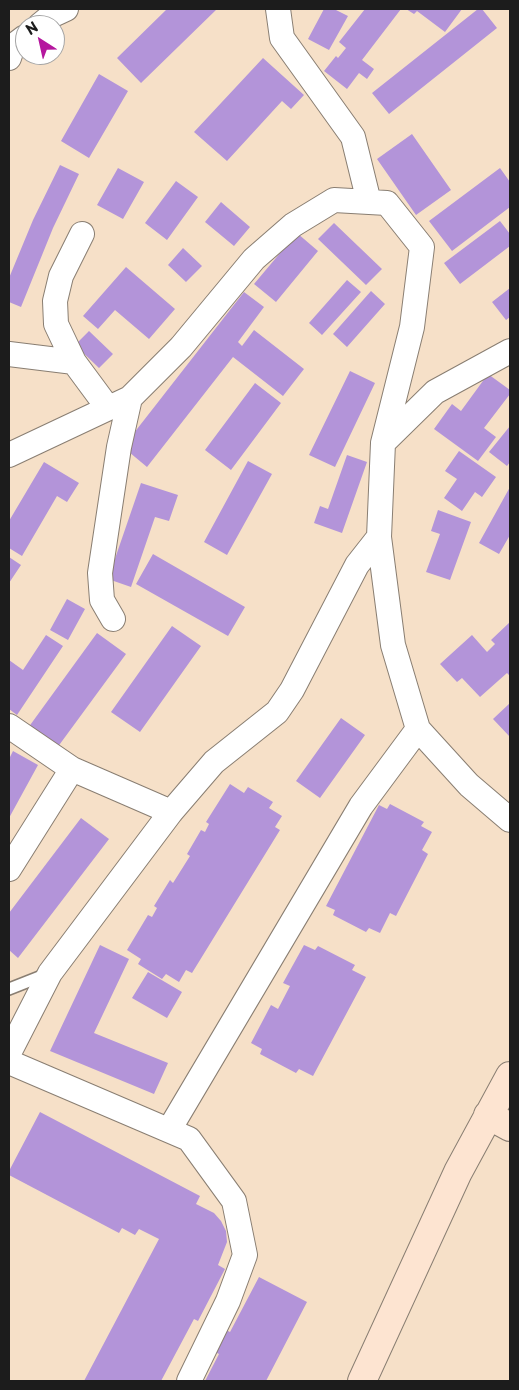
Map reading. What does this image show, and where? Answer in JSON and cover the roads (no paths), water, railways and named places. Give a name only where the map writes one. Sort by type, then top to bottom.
[{"type":"main road","points":[[362,1381],[458,1172],[499,1121],[510,1076]]},
{"type":"street","points":[[53,15],[66,9]]},
{"type":"street","points":[[278,9],[282,38],[353,137],[369,202]]},
{"type":"street","points":[[9,455],[130,398],[181,347],[254,259],[293,225],[334,200],[387,203],[422,247],[412,328],[383,443],[379,537],[393,645],[418,729],[469,785],[510,820]]},
{"type":"street","points":[[82,234],[60,276],[55,301],[56,324],[74,362],[108,408]]},
{"type":"street","points":[[383,443],[435,392],[510,351]]},
{"type":"street","points":[[9,354],[74,362]]},
{"type":"street","points":[[113,619],[102,600],[100,573],[119,447],[130,398]]},
{"type":"street","points":[[9,1053],[50,973],[171,812],[214,762],[277,712],[292,690],[357,565],[379,537]]},
{"type":"street","points":[[9,726],[72,768],[171,812]]},
{"type":"street","points":[[168,1130],[360,806],[418,729]]},
{"type":"street","points":[[9,869],[72,768]]},
{"type":"street","points":[[9,1062],[189,1139],[234,1201],[245,1255],[228,1301],[189,1381]]},
{"type":"lane","points":[[9,989],[50,973]]}]
